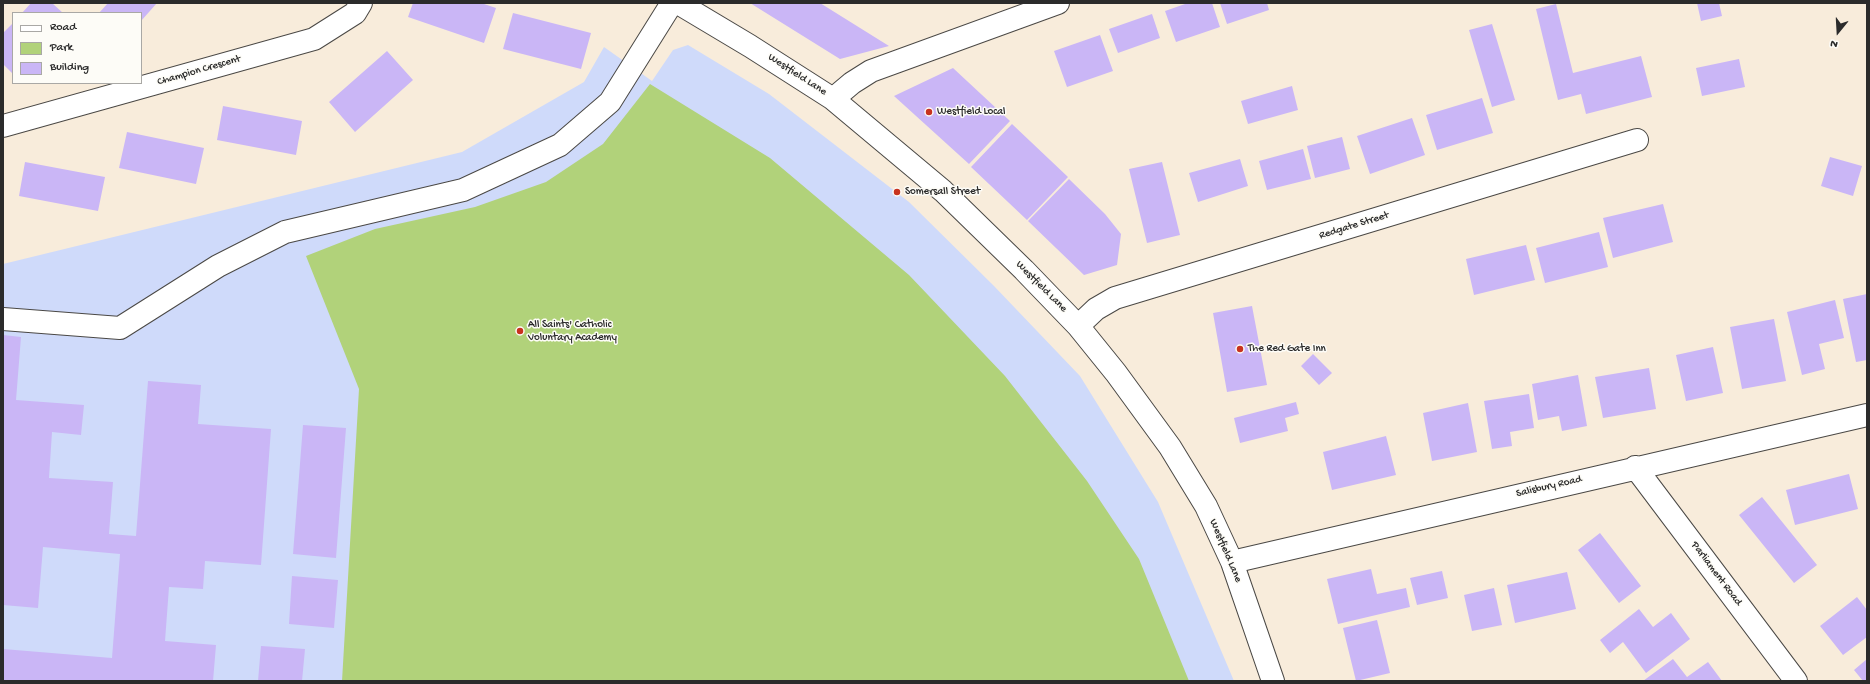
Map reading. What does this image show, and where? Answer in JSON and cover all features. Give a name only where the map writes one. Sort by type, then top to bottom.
[{"type":"street","name":"Champion Crescent","points":[[3,126],[314,38],[355,13],[361,3]]},
{"type":"street","points":[[3,319],[120,328],[218,266],[285,232],[463,190],[560,145],[610,102],[672,3]]},
{"type":"street","name":"Westfield Lane","points":[[678,3],[750,46],[833,99],[943,191],[1024,270],[1078,326],[1116,373],[1170,447],[1206,506],[1232,562],[1273,681]]},
{"type":"street","points":[[833,99],[852,82],[871,70],[1058,3]]},
{"type":"street","name":"Redgate Street","points":[[1078,326],[1096,309],[1115,298],[1637,140]]},
{"type":"street","name":"Salisbury Road","points":[[1232,562],[1635,467],[1867,415]]},
{"type":"street","name":"Parliament Road","points":[[1635,467],[1796,681]]},
{"type":"shaded area","name":"All Saints' Catholic Voluntary Academy","points":[[688,45],[769,94],[909,202],[994,286],[1080,376],[1158,502],[1234,681],[3,681],[3,264],[462,152],[584,82],[604,47],[652,81],[673,50]]},
{"type":"green space","name":"All Saints' Catholic Voluntary Academy","points":[[650,84],[770,158],[909,275],[1005,376],[1087,481],[1139,559],[1189,681],[342,681],[359,389],[306,256],[375,229],[475,207],[546,182],[603,144]]},
{"type":"building","points":[[31,3],[52,3],[62,12],[23,12]]},
{"type":"building","points":[[108,3],[157,3],[142,20],[142,12],[100,12]]},
{"type":"building","points":[[413,3],[481,3],[496,8],[484,43],[408,17]]},
{"type":"building","points":[[750,3],[820,3],[889,46],[840,59]]},
{"type":"building","points":[[1188,3],[1212,3],[1220,27],[1176,42],[1165,11]]},
{"type":"building","points":[[1220,3],[1267,3],[1269,10],[1227,24]]},
{"type":"building","points":[[1697,3],[1719,3],[1722,16],[1701,21]]},
{"type":"building","points":[[1556,4],[1573,73],[1641,56],[1652,97],[1586,114],[1581,94],[1558,100],[1536,9]]},
{"type":"building","points":[[513,13],[591,33],[581,69],[503,49]]},
{"type":"building","points":[[1152,14],[1160,38],[1118,53],[1109,29]]},
{"type":"building","points":[[12,24],[12,73],[3,64],[3,33]]},
{"type":"building","points":[[1492,24],[1515,100],[1492,107],[1469,30]]},
{"type":"building","points":[[1100,35],[1113,71],[1067,87],[1054,51]]},
{"type":"building","points":[[387,51],[413,80],[355,132],[329,102]]},
{"type":"building","points":[[1739,59],[1745,87],[1702,96],[1696,68]]},
{"type":"building","points":[[953,68],[1010,121],[969,164],[894,96]]},
{"type":"building","points":[[1292,86],[1298,110],[1248,124],[1241,101]]},
{"type":"building","points":[[1482,98],[1493,133],[1437,150],[1426,115]]},
{"type":"building","points":[[223,106],[302,121],[296,155],[217,140]]},
{"type":"building","points":[[1412,118],[1425,155],[1370,174],[1357,136]]},
{"type":"building","points":[[1012,124],[1068,177],[1027,220],[971,167]]},
{"type":"building","points":[[127,132],[204,148],[196,184],[119,168]]},
{"type":"building","points":[[1342,137],[1350,169],[1315,178],[1307,146]]},
{"type":"building","points":[[1303,149],[1311,179],[1267,190],[1259,161]]},
{"type":"building","points":[[1830,157],[1862,166],[1853,196],[1821,186]]},
{"type":"building","points":[[1240,159],[1248,186],[1198,202],[1189,173]]},
{"type":"building","points":[[25,162],[105,177],[98,211],[19,196]]},
{"type":"building","points":[[1162,162],[1180,235],[1147,243],[1129,169]]},
{"type":"building","points":[[1069,179],[1105,214],[1121,234],[1117,265],[1084,275],[1028,221]]},
{"type":"building","points":[[1663,204],[1673,242],[1613,258],[1603,218]]},
{"type":"building","points":[[1599,232],[1608,267],[1545,283],[1536,248]]},
{"type":"building","points":[[1526,245],[1535,280],[1474,295],[1466,259]]},
{"type":"building","points":[[1867,294],[1867,360],[1856,362],[1843,299]]},
{"type":"building","points":[[1835,300],[1844,338],[1819,344],[1825,369],[1802,375],[1787,312]]},
{"type":"building","name":"The Red Gate Inn","points":[[1252,306],[1267,385],[1227,392],[1213,313]]},
{"type":"building","points":[[1774,319],[1786,381],[1742,389],[1730,327]]},
{"type":"building","points":[[3,335],[21,337],[16,400],[84,405],[81,435],[52,432],[49,478],[113,482],[109,534],[136,536],[148,381],[201,385],[198,424],[271,429],[261,565],[205,561],[203,589],[169,587],[165,641],[216,645],[213,681],[3,681],[3,649],[112,658],[120,554],[43,547],[38,608],[3,605]]},
{"type":"building","points":[[1713,347],[1723,393],[1686,401],[1676,355]]},
{"type":"building","points":[[1313,354],[1332,373],[1319,385],[1301,366]]},
{"type":"building","points":[[1649,368],[1656,409],[1603,418],[1595,377]]},
{"type":"building","points":[[1578,375],[1587,426],[1562,431],[1559,416],[1538,420],[1532,384]]},
{"type":"building","points":[[1529,394],[1534,428],[1510,432],[1512,446],[1492,449],[1484,401]]},
{"type":"building","points":[[1296,402],[1299,414],[1285,418],[1288,431],[1240,443],[1234,418]]},
{"type":"building","points":[[1468,403],[1477,452],[1432,461],[1423,413]]},
{"type":"building","points":[[303,425],[346,428],[336,558],[293,554]]},
{"type":"building","points":[[1386,436],[1396,475],[1332,490],[1323,452]]},
{"type":"building","points":[[1849,474],[1858,509],[1795,525],[1786,490]]},
{"type":"building","points":[[1762,497],[1817,565],[1794,583],[1739,515]]},
{"type":"building","points":[[1600,533],[1641,586],[1619,603],[1578,550]]},
{"type":"building","points":[[1371,569],[1377,594],[1406,588],[1410,607],[1338,624],[1327,579]]},
{"type":"building","points":[[1442,571],[1448,598],[1417,605],[1410,578]]},
{"type":"building","points":[[1567,572],[1576,609],[1515,623],[1507,585]]},
{"type":"building","points":[[292,576],[338,580],[334,628],[289,624]]},
{"type":"building","points":[[1494,588],[1502,625],[1472,631],[1464,595]]},
{"type":"building","points":[[1857,597],[1867,610],[1867,637],[1843,655],[1820,626]]},
{"type":"building","points":[[1639,609],[1653,627],[1671,613],[1690,639],[1646,673],[1623,642],[1610,653],[1600,640]]},
{"type":"building","points":[[1377,620],[1390,673],[1356,681],[1343,628]]},
{"type":"building","points":[[261,646],[305,649],[302,681],[258,681]]},
{"type":"building","points":[[1673,659],[1687,677],[1708,662],[1722,681],[1643,681]]},
{"type":"building","points":[[1867,659],[1867,681],[1863,681],[1854,670]]},
{"type":"place","name":"Westfield Local","points":[[929,112]]},
{"type":"place","name":"Somersall Street","points":[[897,192]]},
{"type":"place","name":"All Saints' Catholic Voluntary Academy","points":[[520,331]]},
{"type":"place","name":"The Red Gate Inn","points":[[1240,349]]}]
